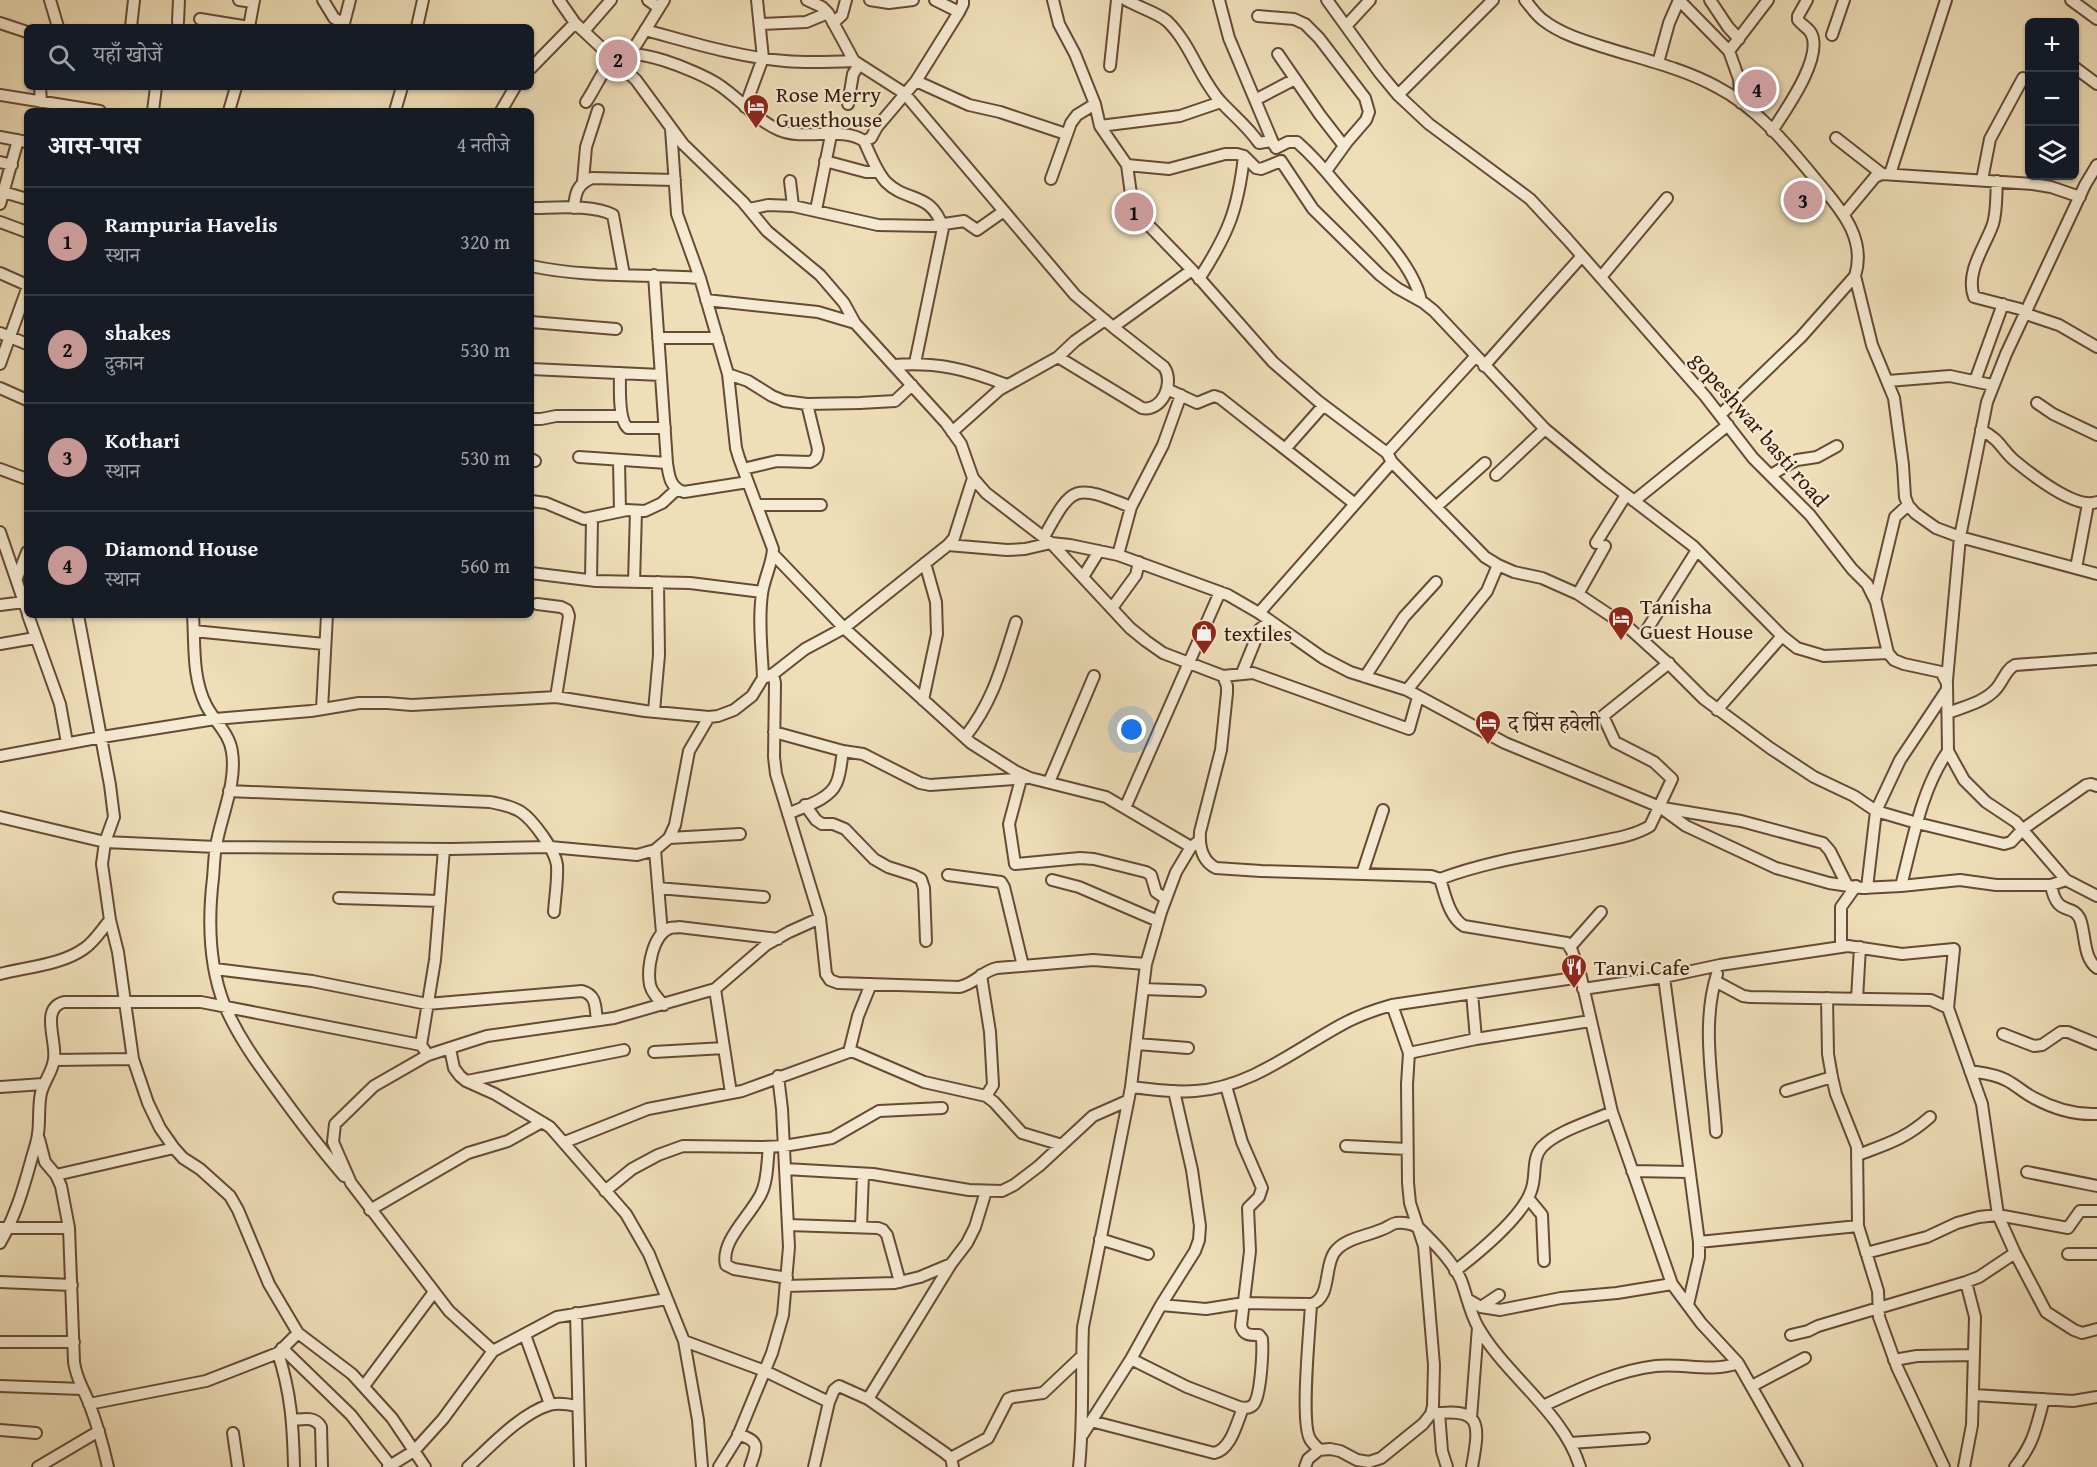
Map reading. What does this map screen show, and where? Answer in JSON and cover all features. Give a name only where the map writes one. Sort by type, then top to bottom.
[{"type":"street","points":[[50,0],[57,24]]},
{"type":"street","points":[[131,24],[134,0]]},
{"type":"street","points":[[178,22],[179,0]]},
{"type":"street","points":[[239,0],[254,1],[250,24]]},
{"type":"street","points":[[323,0],[334,18],[343,24]]},
{"type":"street","points":[[344,24],[350,0]]},
{"type":"street","points":[[418,24],[423,0]]},
{"type":"street","points":[[559,0],[575,23],[636,80],[683,144],[749,209],[767,231],[820,276],[844,303],[855,323],[912,385],[961,444],[973,478],[986,493],[1048,540],[1130,628],[1163,653],[1223,676],[1253,672],[1409,729],[1418,697]]},
{"type":"street","points":[[584,31],[611,0]]},
{"type":"street","points":[[631,53],[661,4],[648,0]]},
{"type":"street","points":[[745,107],[763,58],[757,0]]},
{"type":"street","points":[[807,0],[822,7],[857,63],[904,93],[1075,295],[1164,367],[1168,372],[1167,389],[1155,407],[1142,408],[1058,357]]},
{"type":"street","points":[[759,24],[806,22],[842,15],[846,0]]},
{"type":"street","points":[[870,0],[890,3],[913,0]]},
{"type":"street","points":[[935,0],[959,12]]},
{"type":"street","points":[[864,141],[871,138],[877,127],[916,81],[959,12],[963,0]]},
{"type":"street","points":[[1053,0],[1059,24],[1075,54],[1095,104],[1100,126],[1127,165],[1133,209],[1196,274],[1273,362],[1323,406],[1389,457],[1485,557],[1514,572],[1542,578],[1578,594],[1629,628],[1717,710],[1814,777],[1854,796],[1876,811],[2004,844],[2011,842],[2022,829],[2086,785],[2097,786]]},
{"type":"street","points":[[1110,66],[1117,0]]},
{"type":"street","points":[[1126,0],[1165,20],[1183,38],[1201,72],[1221,102],[1234,113],[1259,143],[1273,145],[1297,142],[1320,163],[1410,274],[1417,285],[1421,301]]},
{"type":"street","points":[[1219,0],[1229,38],[1281,161],[1313,209],[1380,274],[1402,291],[1434,310],[1475,357],[1545,429],[1697,550],[1782,636],[1797,648],[1824,656],[1888,654],[1894,660],[1904,664],[1941,672],[1946,687]]},
{"type":"street","name":"gopeshwar basti road","points":[[1326,0],[1378,72],[1398,95],[1429,124],[1530,199],[1601,277],[1754,458],[1810,515],[1867,584],[1883,624],[1888,654]]},
{"type":"street","points":[[1346,26],[1370,0]]},
{"type":"street","points":[[1398,95],[1493,0]]},
{"type":"street","points":[[1525,0],[1543,20],[1563,32],[1696,77],[1742,103],[1772,131],[1845,213],[1858,249],[1855,276],[1801,337],[1720,415]]},
{"type":"street","points":[[1658,63],[1666,30],[1679,0],[1729,51],[1738,79],[1742,103]]},
{"type":"street","points":[[1710,0],[1738,39]]},
{"type":"street","points":[[1729,51],[1768,0]]},
{"type":"street","points":[[1772,131],[1807,73],[1811,62],[1812,37],[1798,20],[1798,15],[1807,0]]},
{"type":"street","points":[[1832,35],[1844,0]]},
{"type":"street","points":[[1886,174],[1946,0]]},
{"type":"street","points":[[2071,0],[2097,19]]},
{"type":"street","points":[[1258,16],[1294,19],[1305,24],[1319,38],[1365,98],[1369,112],[1366,120],[1326,171]]},
{"type":"street","points":[[1707,29],[1722,18]]},
{"type":"street","points":[[205,24],[200,19],[231,24]]},
{"type":"street","points":[[0,23],[24,31]]},
{"type":"street","points":[[534,65],[575,23]]},
{"type":"street","points":[[645,30],[711,48],[763,58],[796,62],[857,63]]},
{"type":"street","points":[[586,102],[614,59],[622,54],[631,53],[645,55],[717,83],[763,121],[781,131],[797,134],[855,135],[864,141],[879,172],[894,189],[927,203],[933,208],[942,224],[942,236],[915,363]]},
{"type":"street","points":[[1278,54],[1344,146]]},
{"type":"street","points":[[848,104],[857,63]]},
{"type":"street","points":[[2079,71],[2097,84]]},
{"type":"street","points":[[1982,180],[1990,139],[2023,78]]},
{"type":"street","points":[[1255,100],[1295,79]]},
{"type":"street","points":[[916,81],[969,105],[1000,112],[1066,134]]},
{"type":"street","points":[[40,90],[41,102]]},
{"type":"street","points":[[153,108],[156,90]]},
{"type":"street","points":[[230,108],[235,90]]},
{"type":"street","points":[[396,108],[401,90]]},
{"type":"street","points":[[503,108],[513,90]]},
{"type":"street","points":[[0,94],[74,108]]},
{"type":"street","points":[[1100,126],[1180,116],[1221,102]]},
{"type":"street","points":[[1051,179],[1071,123],[1077,115],[1095,104]]},
{"type":"street","points":[[584,181],[586,147],[598,110]]},
{"type":"street","points":[[671,129],[677,214],[700,278],[728,374],[736,448],[769,536],[773,554],[762,592],[760,612],[768,676],[776,694],[774,732],[776,774],[820,918],[826,974],[830,980],[838,983],[959,987],[975,981],[989,969],[1093,960],[1146,964]]},
{"type":"street","points":[[816,210],[831,135]]},
{"type":"street","points":[[0,137],[23,141],[2,191],[0,204]]},
{"type":"street","points":[[1836,138],[1886,174]]},
{"type":"street","points":[[1127,165],[1169,169],[1225,154],[1244,156],[1256,168],[1261,169],[1281,161]]},
{"type":"street","points":[[952,432],[1007,385],[1058,357],[1075,341],[1196,274],[1222,243],[1237,204],[1244,156]]},
{"type":"street","points":[[825,161],[866,172],[879,172]]},
{"type":"street","points":[[0,162],[12,165]]},
{"type":"street","points":[[2097,165],[1992,385],[1960,537],[1946,687],[1948,751],[1968,786],[2022,829],[2066,880],[2097,896]]},
{"type":"street","points":[[1845,213],[1875,177],[1886,174],[2051,187],[2080,197]]},
{"type":"street","points":[[574,208],[578,188],[584,181],[592,178],[675,180]]},
{"type":"street","points":[[790,181],[793,206]]},
{"type":"street","points":[[1997,181],[1993,224],[1977,261],[1972,292],[1977,299],[2020,309],[2026,314],[2059,325],[2097,346]]},
{"type":"street","points":[[2,191],[24,198]]},
{"type":"street","points":[[1601,277],[1667,198]]},
{"type":"street","points":[[749,209],[793,206],[878,225],[942,224],[963,221],[977,230],[1004,211]]},
{"type":"street","points":[[534,208],[574,208],[607,212],[613,215],[624,275]]},
{"type":"street","points":[[0,222],[24,231]]},
{"type":"street","points":[[1484,366],[1582,256]]},
{"type":"street","points":[[534,267],[578,274],[700,278]]},
{"type":"street","points":[[0,273],[24,285]]},
{"type":"street","points":[[654,275],[671,483],[676,490],[684,492],[748,482]]},
{"type":"street","points":[[1855,276],[1872,345],[1894,398],[1905,497],[1908,505],[1936,528],[1960,537],[2097,574]]},
{"type":"street","points":[[0,364],[4,335],[24,293]]},
{"type":"street","points":[[706,300],[818,312],[855,323]]},
{"type":"street","points":[[1975,381],[2002,304]]},
{"type":"street","points":[[534,322],[616,329]]},
{"type":"street","points":[[4,335],[24,343]]},
{"type":"street","points":[[658,338],[718,338]]},
{"type":"street","points":[[1259,613],[1355,504],[1389,457],[1475,357]]},
{"type":"street","points":[[894,365],[915,363],[951,366],[1007,385]]},
{"type":"street","points":[[534,369],[661,375]]},
{"type":"street","points":[[620,373],[622,416],[625,426],[628,428],[665,428]]},
{"type":"street","points":[[728,374],[748,381],[772,396],[807,404],[895,400],[912,385]]},
{"type":"street","points":[[1888,381],[1950,376],[1992,385]]},
{"type":"street","points":[[0,388],[24,399]]},
{"type":"street","points":[[1167,389],[1197,403],[1214,396],[1220,398],[1355,504]]},
{"type":"street","points":[[1118,555],[1131,507],[1163,445],[1181,395]]},
{"type":"street","points":[[2037,403],[2053,414],[2097,435]]},
{"type":"street","points":[[743,469],[777,461],[810,462],[817,457],[818,449],[807,404]]},
{"type":"street","points":[[1286,449],[1323,406]]},
{"type":"street","points":[[534,419],[556,416],[622,416]]},
{"type":"street","points":[[1578,594],[1600,545],[1630,498],[1728,425]]},
{"type":"street","points":[[1496,475],[1545,429]]},
{"type":"street","points":[[1981,430],[1994,437],[2013,460],[2045,484],[2077,501],[2093,503],[2076,568]]},
{"type":"street","points":[[1771,476],[1797,460],[1817,458],[1837,446]]},
{"type":"street","points":[[579,457],[668,463]]},
{"type":"street","points":[[619,461],[620,511]]},
{"type":"street","points":[[1436,507],[1485,463]]},
{"type":"street","points":[[0,469],[24,478]]},
{"type":"street","points":[[0,756],[215,719],[267,716],[359,704],[412,705],[556,697],[654,711],[718,716],[734,710],[752,696],[768,676],[805,649],[844,628],[948,545],[954,538],[973,478]]},
{"type":"street","points":[[534,501],[546,503],[584,519],[620,511],[645,511],[668,498],[676,490]]},
{"type":"street","points":[[1048,540],[1061,505],[1072,494],[1080,492],[1101,495],[1131,507]]},
{"type":"street","points":[[757,505],[822,505]]},
{"type":"street","points":[[1875,600],[1895,517],[1908,505]]},
{"type":"street","points":[[634,582],[636,511]]},
{"type":"street","points":[[591,580],[592,518]]},
{"type":"street","points":[[0,532],[2,544],[24,600]]},
{"type":"street","points":[[948,545],[1015,550],[1048,540],[1118,555],[1220,592],[1259,613],[1323,658],[1350,672],[1407,690],[1505,743],[1660,807],[1741,821],[1823,843],[1857,886]]},
{"type":"street","points":[[1083,577],[1099,550]]},
{"type":"street","points":[[1641,639],[1697,550]]},
{"type":"street","points":[[773,554],[844,628],[923,700],[965,737],[1025,778]]},
{"type":"street","points":[[16,578],[24,559]]},
{"type":"street","points":[[1112,608],[1136,575],[1139,562]]},
{"type":"street","points":[[923,700],[937,634],[936,602],[925,563]]},
{"type":"street","points":[[1407,690],[1487,591],[1498,565]]},
{"type":"street","points":[[534,573],[591,580],[690,583],[762,592]]},
{"type":"street","points":[[654,711],[659,655],[658,582]]},
{"type":"street","points":[[1365,677],[1404,617],[1436,582]]},
{"type":"street","points":[[1125,808],[1220,592]]},
{"type":"street","points":[[537,604],[561,607],[567,610],[569,616],[556,697]]},
{"type":"street","points":[[0,605],[24,606]]},
{"type":"street","points":[[29,618],[60,704],[67,743]]},
{"type":"street","points":[[79,618],[102,737],[114,817],[105,842],[102,864],[110,920],[118,951],[133,1059],[148,1103],[160,1128],[174,1148],[230,1196],[268,1284],[298,1333],[352,1374],[364,1386],[392,1418],[425,1467]]},
{"type":"street","points":[[193,618],[196,676],[206,705],[226,734],[232,752],[231,780],[216,847],[210,918],[215,969],[225,1006],[254,1059],[315,1142],[351,1183],[449,1311],[493,1351]]},
{"type":"street","points":[[322,709],[327,618]]},
{"type":"street","points":[[1242,672],[1260,629],[1270,621]]},
{"type":"street","points":[[965,737],[981,717],[992,695],[1016,622]]},
{"type":"street","points":[[194,631],[324,644]]},
{"type":"street","points":[[1717,710],[1782,636]]},
{"type":"street","points":[[0,644],[35,638]]},
{"type":"street","points":[[1948,713],[1990,695],[2000,685],[2008,669],[2015,665],[2097,659]]},
{"type":"street","points":[[774,732],[843,751],[863,754],[920,783],[930,785],[1025,778],[1098,793],[1195,844],[1209,865],[1216,868],[1431,876],[1440,879],[1468,869],[1513,858],[1632,834],[1650,826],[1672,779],[1654,762],[1615,742],[1603,716],[1669,663]]},
{"type":"street","points":[[1049,783],[1094,676]]},
{"type":"street","points":[[1079,1467],[1082,1434],[1082,1356],[1088,1294],[1131,1087],[1146,964],[1158,921],[1176,872],[1195,844],[1202,824],[1221,750],[1227,693],[1223,676]]},
{"type":"street","points":[[1841,947],[1841,907],[1857,886],[1876,811],[1900,760],[1946,687]]},
{"type":"street","points":[[0,817],[105,842],[216,847],[444,849],[550,846],[637,855],[655,850],[669,838],[675,825],[689,751],[709,717]]},
{"type":"street","points":[[788,814],[826,795],[836,785],[843,751]]},
{"type":"street","points":[[1901,886],[1917,823],[1933,774],[1948,751]]},
{"type":"street","points":[[1025,778],[1009,824],[1015,864],[1080,858],[1094,859],[1146,872],[1151,875],[1156,892],[1166,899]]},
{"type":"street","points":[[229,791],[490,802],[508,806],[531,820],[550,846],[557,864],[554,912]]},
{"type":"street","points":[[805,806],[816,820],[845,829],[874,859],[888,867],[921,879],[924,888],[926,941]]},
{"type":"street","points":[[1660,807],[1686,826],[1776,868],[1829,883],[1857,886],[1901,886],[1960,880],[1996,885],[2051,885],[2066,880]]},
{"type":"street","points":[[1362,874],[1383,810]]},
{"type":"street","points":[[669,838],[740,834]]},
{"type":"street","points":[[351,1183],[333,1142],[335,1124],[374,1086],[424,1050],[435,960],[444,849]]},
{"type":"street","points":[[655,850],[662,933]]},
{"type":"street","points":[[948,875],[1001,882],[1023,966]]},
{"type":"street","points":[[1440,879],[1453,916],[1464,926],[1562,942],[1570,947],[1581,977],[1612,1112],[1672,1284],[1738,1363],[1797,1467]]},
{"type":"street","points":[[1052,880],[1079,887],[1158,921]]},
{"type":"street","points":[[2051,885],[2055,902],[2075,913],[2080,920],[2090,960],[2097,969]]},
{"type":"street","points":[[658,888],[764,897]]},
{"type":"street","points":[[339,898],[440,900]]},
{"type":"street","points":[[1570,947],[1601,912]]},
{"type":"street","points":[[0,1243],[4,1228],[21,1197],[38,1135],[39,1104],[43,1084],[54,1060],[51,1010],[56,1004],[125,1001],[201,1002],[424,1050],[450,1049],[487,1036],[597,1020],[663,1005],[715,989],[750,957],[789,932],[820,918]]},
{"type":"street","points":[[0,974],[72,955],[86,948],[110,920]]},
{"type":"street","points":[[663,1005],[654,995],[650,985],[650,972],[654,945],[662,933],[669,928],[679,927],[778,939]]},
{"type":"street","points":[[1583,989],[1841,947],[1860,947],[1902,954],[1954,949],[1948,1008],[1982,1104],[1998,1215],[2046,1312],[2082,1333],[2097,1329]]},
{"type":"street","points":[[1857,999],[1860,947]]},
{"type":"street","points":[[1716,1132],[1709,1009],[1720,965]]},
{"type":"street","points":[[215,969],[312,981],[428,1004],[582,991],[590,993],[594,998],[597,1020]]},
{"type":"street","points":[[981,975],[990,1032],[993,1085],[986,1096]]},
{"type":"street","points":[[1131,1087],[1196,1091],[1226,1086],[1265,1070],[1343,1024],[1392,1005],[1581,977]]},
{"type":"street","points":[[1664,977],[1699,1242],[1699,1257],[1688,1305]]},
{"type":"street","points":[[1715,981],[1743,996],[1750,997],[1931,1000],[1948,1008]]},
{"type":"street","points":[[849,1052],[858,1016],[871,984]]},
{"type":"street","points":[[715,989],[731,1093]]},
{"type":"street","points":[[1143,989],[1200,991]]},
{"type":"street","points":[[1472,993],[1476,1039]]},
{"type":"street","points":[[1827,998],[1828,1054],[1836,1094],[1856,1141],[1858,1226],[1878,1291],[1878,1310],[1894,1359],[1944,1467]]},
{"type":"street","points":[[1392,1005],[1409,1053],[1407,1149],[1410,1203],[1424,1246],[1434,1365],[1435,1414],[1447,1467]]},
{"type":"street","points":[[1409,1053],[1590,1020]]},
{"type":"street","points":[[2003,1034],[2034,1046],[2042,1045],[2061,1032],[2068,1032],[2097,1044]]},
{"type":"street","points":[[1137,1044],[1188,1048]]},
{"type":"street","points":[[654,1052],[724,1048]]},
{"type":"street","points":[[450,1049],[454,1068],[466,1082],[495,1094],[550,1127],[626,1214],[649,1254],[684,1341],[698,1420],[702,1467]]},
{"type":"street","points":[[466,1082],[624,1050]]},
{"type":"street","points":[[565,1142],[648,1109],[742,1091],[849,1052],[924,1082],[986,1096],[1022,1133],[1062,1145]]},
{"type":"street","points":[[54,1060],[133,1059]]},
{"type":"street","points":[[1970,1071],[2006,1080],[2034,1098],[2064,1111],[2077,1114],[2097,1114]]},
{"type":"street","points":[[719,1467],[738,1434],[765,1371],[783,1315],[788,1226],[782,1108],[778,1076]]},
{"type":"street","points":[[1786,1091],[1832,1077]]},
{"type":"street","points":[[0,1087],[43,1084]]},
{"type":"street","points":[[1131,1359],[1188,1387],[1243,1408],[1253,1405],[1257,1396],[1262,1339],[1259,1335],[1248,1335],[1243,1332],[1241,1326],[1250,1251],[1248,1208],[1259,1197],[1263,1188],[1242,1142],[1226,1086]]},
{"type":"street","points":[[1082,1434],[1131,1359],[1195,1251],[1199,1240],[1200,1226],[1192,1170],[1174,1091]]},
{"type":"street","points":[[785,1169],[899,1177],[969,1190],[1002,1191],[1014,1185],[1093,1116],[1127,1101]]},
{"type":"street","points":[[605,1191],[632,1169],[658,1155],[683,1146],[784,1146],[832,1138],[879,1111],[942,1108]]},
{"type":"street","points":[[1455,1271],[1487,1246],[1528,1198],[1533,1184],[1536,1158],[1543,1146],[1552,1138],[1612,1112]]},
{"type":"street","points":[[1858,1155],[1913,1132],[1930,1117]]},
{"type":"street","points":[[370,1210],[468,1153],[508,1141],[542,1122]]},
{"type":"street","points":[[38,1135],[45,1162],[56,1175],[61,1186],[69,1228],[76,1378],[99,1431],[108,1467]]},
{"type":"street","points":[[1346,1146],[1407,1149]]},
{"type":"street","points":[[769,1147],[762,1192],[739,1226],[724,1258],[726,1265],[786,1282],[900,1282],[920,1277],[951,1264]]},
{"type":"street","points":[[56,1175],[174,1148]]},
{"type":"street","points":[[1632,1171],[1689,1172]]},
{"type":"street","points":[[2027,1172],[2097,1186]]},
{"type":"street","points":[[861,1227],[863,1174]]},
{"type":"street","points":[[868,1399],[951,1264],[967,1243],[975,1227],[986,1191]]},
{"type":"street","points":[[1528,1198],[1542,1215],[1545,1261]]},
{"type":"street","points":[[1866,1252],[1927,1237],[1957,1223],[1979,1217],[1998,1215],[2068,1228],[2080,1211],[2097,1211]]},
{"type":"street","points":[[1161,1305],[1206,1309],[1244,1303],[1311,1304],[1318,1302],[1322,1298],[1334,1253],[1343,1244],[1394,1224],[1403,1223],[1419,1227],[1460,1279],[1478,1328],[1494,1351],[1543,1406],[1570,1443],[1580,1467]]},
{"type":"street","points":[[788,1226],[861,1227],[883,1230],[887,1235],[900,1282]]},
{"type":"street","points":[[1699,1242],[1858,1226]]},
{"type":"street","points":[[4,1228],[69,1228]]},
{"type":"street","points":[[1100,1239],[1148,1254]]},
{"type":"street","points":[[1791,1335],[1979,1277],[2015,1253]]},
{"type":"street","points":[[2068,1254],[2097,1254]]},
{"type":"street","points":[[0,1282],[72,1286]]},
{"type":"street","points":[[1964,1467],[1972,1425],[1975,1317],[1965,1282]]},
{"type":"street","points":[[1467,1299],[1481,1307],[1500,1310],[1561,1298],[1617,1293],[1672,1284]]},
{"type":"street","points":[[364,1386],[434,1292]]},
{"type":"street","points":[[1481,1307],[1499,1295]]},
{"type":"street","points":[[280,1350],[351,1415],[389,1466],[414,1451],[443,1419],[493,1351],[557,1317],[576,1312],[667,1299]]},
{"type":"street","points":[[1311,1304],[1306,1378],[1307,1427],[1309,1438],[1319,1450]]},
{"type":"street","points":[[576,1312],[580,1467]]},
{"type":"street","points":[[1471,1418],[1478,1328]]},
{"type":"street","points":[[89,1404],[206,1381],[280,1350],[298,1333]]},
{"type":"street","points":[[525,1335],[550,1404]]},
{"type":"street","points":[[684,1341],[765,1371],[829,1402]]},
{"type":"street","points":[[0,1342],[74,1342]]},
{"type":"street","points":[[280,1350],[293,1420],[294,1467]]},
{"type":"street","points":[[1894,1359],[1974,1354]]},
{"type":"street","points":[[814,1467],[829,1402],[834,1390],[839,1386],[868,1399],[952,1463],[988,1438],[1008,1399],[1043,1393],[1082,1356]]},
{"type":"street","points":[[1752,1386],[1805,1358]]},
{"type":"street","points":[[1543,1406],[1604,1380],[1654,1366],[1713,1369],[1738,1363]]},
{"type":"street","points":[[0,1386],[82,1389]]},
{"type":"street","points":[[1974,1395],[2073,1401],[2097,1397]]},
{"type":"street","points":[[2015,1467],[2028,1451],[2044,1399]]},
{"type":"street","points":[[468,1467],[509,1430],[532,1413],[550,1404],[577,1406]]},
{"type":"street","points":[[1091,1421],[1214,1453],[1226,1447],[1243,1408]]},
{"type":"street","points":[[1305,1467],[1308,1459],[1319,1450],[1330,1449],[1340,1451],[1357,1460],[1380,1463],[1435,1414],[1462,1412],[1471,1418],[1477,1430],[1474,1464]]},
{"type":"street","points":[[293,1420],[315,1419],[321,1426],[322,1467]]},
{"type":"street","points":[[0,1430],[36,1433]]},
{"type":"street","points":[[38,1467],[99,1431]]},
{"type":"street","points":[[233,1433],[238,1467]]},
{"type":"street","points":[[738,1434],[751,1438],[756,1443],[750,1467]]},
{"type":"street","points":[[1570,1443],[1644,1438]]},
{"type":"place","name":"shakes","points":[[618,59]]},
{"type":"place","name":"Diamond House","points":[[1757,89]]},
{"type":"place","name":"Rose Merry Guesthouse","points":[[756,130]]},
{"type":"place","name":"Kothari","points":[[1803,200]]},
{"type":"place","name":"Rampuria Havelis","points":[[1134,212]]},
{"type":"place","name":"Tanisha Guest House","points":[[1621,642]]},
{"type":"place","name":"textiles","points":[[1204,656]]},
{"type":"place","name":"द प्रिंस हवेली","points":[[1488,746]]},
{"type":"place","name":"Tanvi Cafe","points":[[1574,990]]}]
